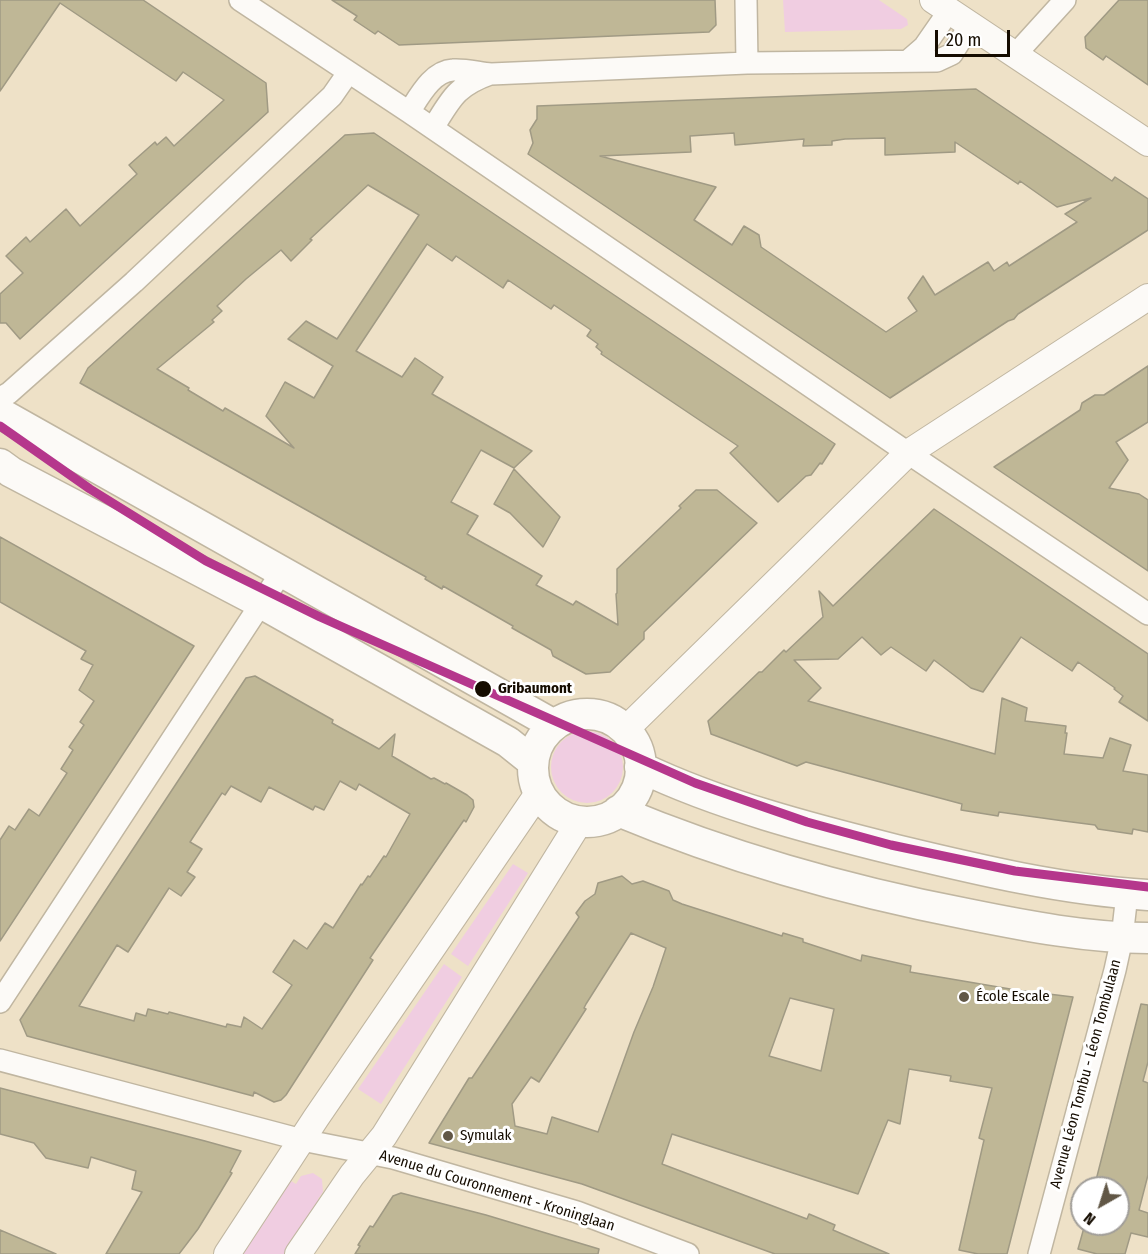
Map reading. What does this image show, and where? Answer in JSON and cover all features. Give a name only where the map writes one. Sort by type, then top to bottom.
[{"type":"main road","points":[[0,413],[554,725]]},
{"type":"main road","points":[[0,464],[11,472],[261,603],[508,742],[533,762]]},
{"type":"main road","points":[[582,714],[613,721],[625,730],[639,753],[639,780],[635,793],[618,812],[605,819],[580,821],[563,816],[549,806],[535,782],[533,762],[543,736],[554,725],[582,714]]},
{"type":"main road","points":[[640,767],[722,799],[821,831],[962,866],[1063,886],[1137,894]]},
{"type":"main road","points":[[618,812],[775,868],[908,903],[1017,924],[1135,938]]},
{"type":"street","points":[[240,0],[433,128],[1148,614]]},
{"type":"street","points":[[746,0],[747,63]]},
{"type":"street","points":[[1016,55],[1065,0]]},
{"type":"street","points":[[909,60],[924,47],[941,6],[1148,144]]},
{"type":"street","points":[[409,112],[424,89],[438,76],[451,70],[491,74],[747,63],[937,61],[951,54],[970,25]]},
{"type":"street","points":[[0,398],[9,393],[134,282],[332,96],[348,73]]},
{"type":"street","points":[[433,128],[459,89],[471,81],[491,74]]},
{"type":"street","points":[[625,730],[908,453],[1148,297]]},
{"type":"street","points":[[0,1002],[281,573]]},
{"type":"street","points":[[227,1254],[539,792]]},
{"type":"street","points":[[298,1254],[352,1175],[384,1136],[580,821]]},
{"type":"street","name":"Avenue Léon Tombu - Léon Tombulaan","points":[[1039,1254],[1135,938],[1137,894]]},
{"type":"street","name":"Avenue du Couronnement - Kroninglaan","points":[[0,1060],[302,1140],[370,1153],[577,1212],[688,1254]]},
{"type":"shaded area","points":[[783,0],[879,0],[907,19],[908,25],[901,29],[785,32]]},
{"type":"shaded area","points":[[594,731],[613,741],[621,753],[623,767],[621,781],[613,793],[601,801],[580,803],[561,793],[553,781],[551,760],[561,741],[573,733]]},
{"type":"shaded area","points":[[513,864],[528,873],[468,966],[451,954]]},
{"type":"shaded area","points":[[444,964],[462,977],[381,1104],[358,1089]]},
{"type":"shaded area","points":[[313,1173],[322,1179],[323,1192],[318,1199],[321,1202],[287,1254],[243,1254],[291,1181],[296,1184],[301,1176]]},
{"type":"building","points":[[0,0],[143,0],[266,83],[268,112],[20,339],[6,323],[0,323],[0,294],[23,273],[6,256],[26,237],[30,242],[66,209],[80,226],[137,174],[129,165],[155,142],[157,145],[166,137],[174,146],[224,100],[183,72],[176,81],[60,3],[0,91]]},
{"type":"building","points":[[332,0],[715,0],[716,25],[709,32],[399,45],[378,31],[375,34],[354,20],[357,16]]},
{"type":"building","points":[[1119,0],[1148,0],[1148,85],[1106,56],[1103,60],[1086,48],[1085,37]]},
{"type":"building","points":[[976,89],[1112,181],[1115,177],[1148,199],[1148,230],[890,398],[528,154],[533,143],[530,130],[537,119],[537,106]],"holes":[[[734,133],[735,145],[804,139],[803,146],[832,145],[832,141],[845,139],[885,138],[885,155],[955,152],[955,142],[1018,184],[1020,181],[1057,207],[1091,198],[1065,214],[1077,222],[1009,266],[1007,262],[994,271],[988,262],[935,295],[923,276],[908,298],[917,311],[886,332],[761,247],[759,235],[744,226],[732,245],[694,220],[716,187],[600,156],[691,152],[690,136]]]},
{"type":"building","points":[[374,133],[835,444],[822,464],[820,463],[811,475],[806,476],[778,502],[730,453],[738,446],[601,354],[602,352],[596,347],[598,344],[587,336],[591,330],[554,305],[551,309],[508,280],[503,288],[456,256],[452,261],[427,244],[356,351],[402,377],[415,358],[443,377],[432,394],[532,451],[514,468],[481,450],[451,502],[478,516],[467,534],[542,576],[536,585],[573,605],[576,601],[618,625],[617,569],[681,508],[679,506],[696,490],[717,490],[757,523],[644,632],[644,639],[610,672],[586,674],[553,656],[551,650],[512,628],[513,626],[443,586],[442,589],[425,579],[426,577],[80,383],[88,368],[345,135]],"holes":[[[368,185],[419,215],[337,339],[306,321],[288,339],[333,366],[314,398],[285,382],[266,416],[294,448],[225,408],[223,411],[157,369],[214,322],[212,320],[222,311],[217,306],[246,279],[281,250],[291,261],[312,240],[310,239]]]},
{"type":"building","points":[[1148,366],[1148,422],[1116,442],[1128,460],[1109,488],[1139,494],[1148,500],[1148,571],[994,467],[1080,410],[1082,403],[1095,395],[1104,395]]},
{"type":"building","points":[[514,469],[560,517],[543,547],[510,513],[494,504]]},
{"type":"building","points":[[934,509],[1148,654],[1148,721],[1119,702],[1123,696],[1115,688],[1078,662],[1072,671],[1021,637],[983,692],[971,688],[934,660],[926,671],[891,647],[881,655],[862,637],[838,659],[794,660],[821,688],[808,701],[995,754],[1002,698],[1027,708],[1025,721],[1066,726],[1064,754],[1103,758],[1110,738],[1131,745],[1123,771],[1148,775],[1148,832],[1133,829],[1132,834],[1098,829],[1095,825],[999,812],[998,816],[961,810],[962,804],[806,762],[797,766],[711,734],[708,721],[759,672],[762,672],[784,650],[786,652],[823,617],[819,591],[833,606]]},
{"type":"building","points":[[0,537],[194,646],[0,941],[0,840],[9,826],[15,830],[29,809],[39,816],[67,773],[61,769],[73,750],[69,747],[84,725],[80,722],[94,701],[79,690],[93,665],[81,659],[86,651],[0,602]]},
{"type":"building","points":[[255,676],[379,749],[395,734],[392,756],[431,779],[446,783],[467,795],[473,800],[474,807],[466,822],[464,820],[370,958],[373,960],[286,1095],[274,1102],[254,1092],[253,1096],[27,1036],[20,1020],[246,678]],"holes":[[[340,781],[356,790],[359,784],[410,814],[386,857],[384,856],[370,877],[368,876],[361,884],[333,928],[325,923],[307,949],[294,940],[273,972],[292,985],[262,1029],[244,1017],[241,1027],[227,1024],[226,1027],[148,1009],[146,1016],[136,1013],[134,1021],[79,1006],[117,945],[128,952],[169,888],[181,896],[195,877],[187,872],[202,849],[190,842],[222,793],[225,795],[231,786],[261,802],[269,787],[313,810],[315,806],[324,810]]]},
{"type":"building","points":[[622,876],[632,884],[643,881],[669,891],[673,900],[682,904],[782,936],[783,933],[803,939],[803,942],[861,961],[862,955],[911,966],[910,972],[1073,997],[1007,1254],[978,1254],[959,1250],[984,1140],[979,1138],[992,1088],[950,1081],[951,1076],[909,1069],[900,1124],[888,1120],[858,1194],[672,1134],[662,1164],[807,1219],[809,1214],[835,1225],[833,1230],[889,1254],[775,1254],[582,1184],[429,1143],[469,1078],[472,1078],[579,917],[576,913],[585,901],[595,894],[598,883]],"holes":[[[631,933],[666,948],[598,1132],[552,1117],[547,1134],[515,1126],[512,1104],[531,1077],[539,1082]],[[790,998],[834,1009],[821,1071],[769,1056]]]},
{"type":"building","points":[[1141,1004],[1148,1005],[1148,1062],[1143,1081],[1148,1083],[1148,1175],[1139,1210],[1148,1213],[1148,1237],[1131,1233],[1125,1254],[1097,1254],[1078,1249],[1082,1236],[1130,1236],[1130,1176],[1097,1176]]},
{"type":"building","points":[[0,1088],[241,1151],[220,1193],[198,1229],[179,1254],[106,1254],[142,1192],[132,1189],[136,1171],[91,1157],[88,1168],[46,1158],[34,1143],[0,1134]]},
{"type":"building","points":[[401,1193],[486,1215],[599,1249],[598,1254],[355,1254],[370,1226],[373,1227],[393,1196]]},
{"type":"building","points":[[0,1230],[56,1254],[0,1254]]},
{"type":"transit line","points":[[0,426],[90,489],[206,561],[320,617],[695,783],[807,822],[891,845],[1015,871],[1148,887]]},
{"type":"place","name":"Gribaumont","points":[[483,689]]},
{"type":"place","name":"École Escale","points":[[964,997]]},
{"type":"place","name":"Symulak","points":[[448,1136]]}]
